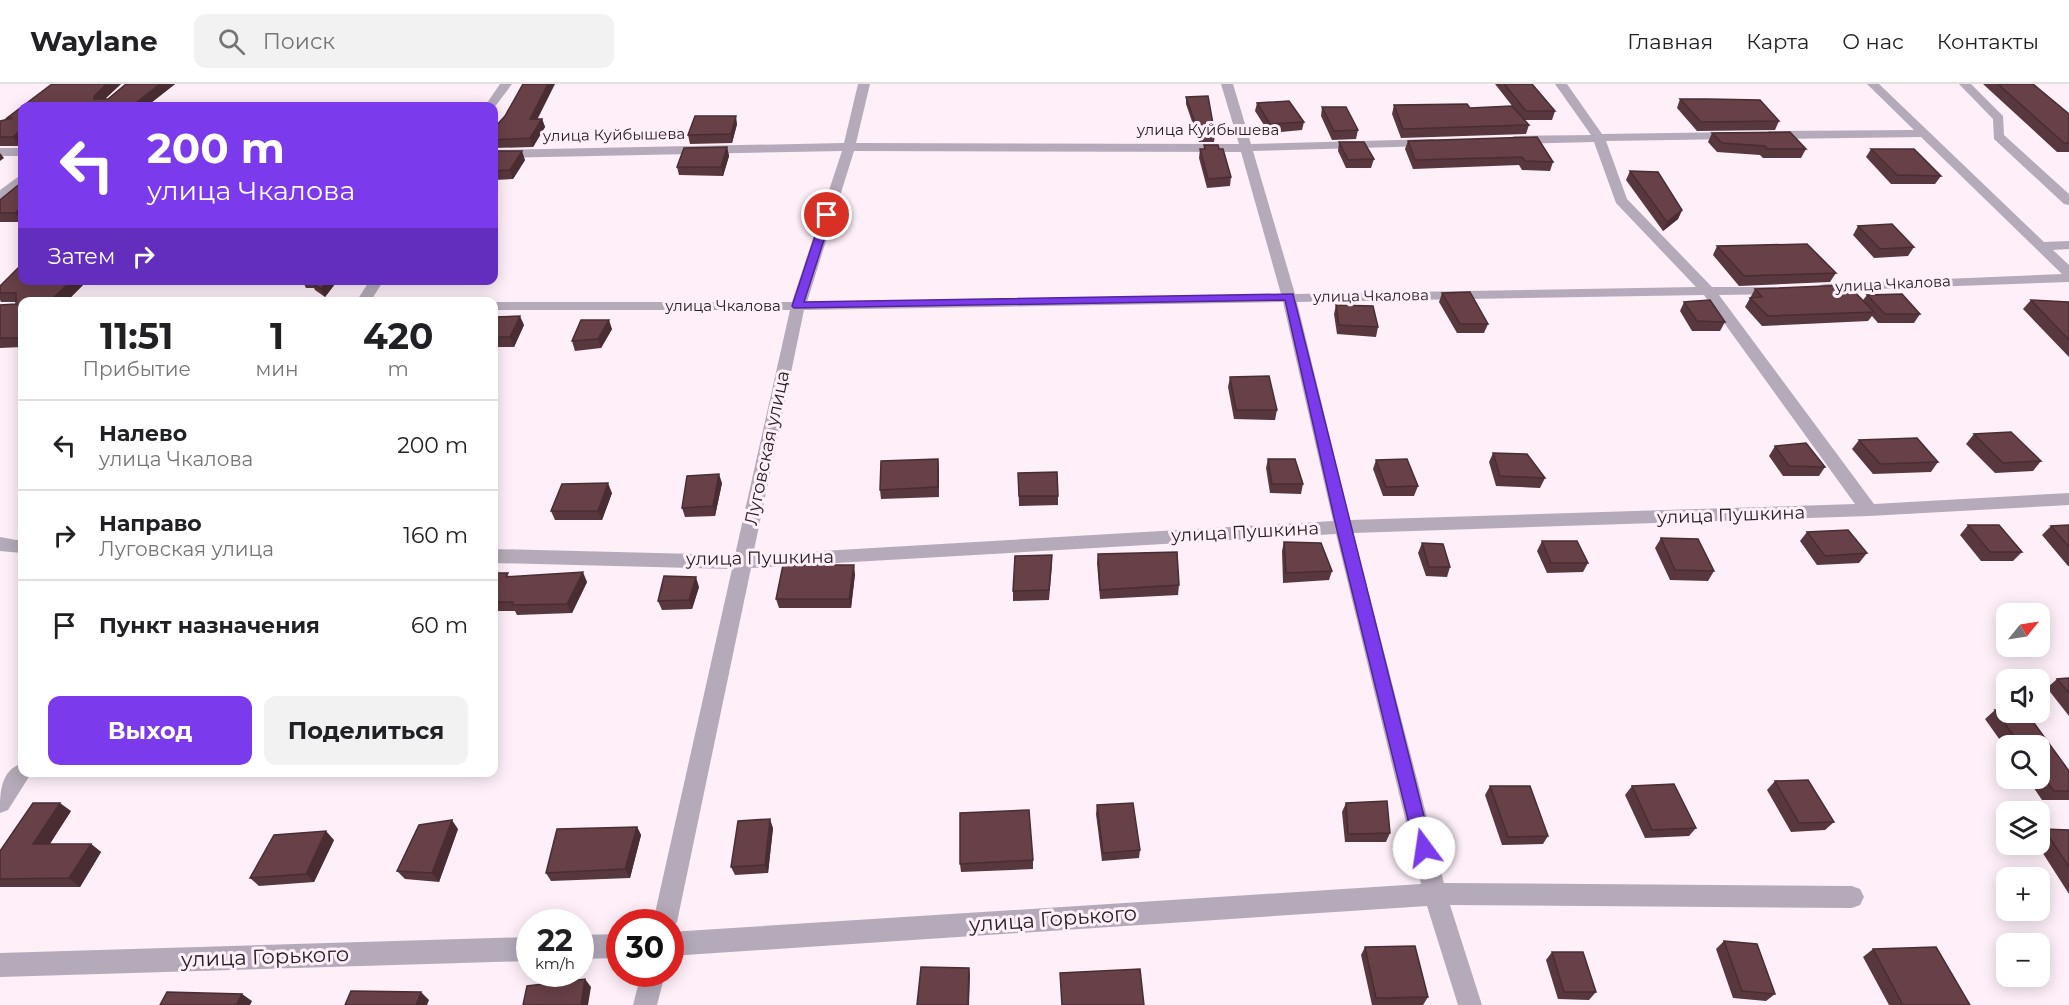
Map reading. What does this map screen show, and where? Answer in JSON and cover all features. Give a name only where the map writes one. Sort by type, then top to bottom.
[{"type":"street","points":[[493,102],[506,84]]},
{"type":"street","name":"Луговская улица","points":[[668,909],[798,306],[849,147],[864,84]]},
{"type":"street","points":[[1227,84],[1290,297],[1343,526],[1435,894],[1470,1005]]},
{"type":"street","points":[[1561,84],[1599,138],[1621,200],[1710,293],[1869,510]]},
{"type":"street","points":[[1873,84],[2042,246],[2069,275]]},
{"type":"street","points":[[1965,84],[1999,118],[1998,136],[2069,201]]},
{"type":"street","points":[[1505,140],[1923,133]]},
{"type":"street","name":"улица Куйбышева","points":[[498,154],[849,147],[1246,148],[1446,142]]},
{"type":"street","points":[[0,152],[18,152]]},
{"type":"street","points":[[0,196],[18,181]]},
{"type":"street","points":[[2042,246],[2069,245]]},
{"type":"street","name":"улица Чкалова","points":[[498,306],[798,306],[1290,297],[1710,293],[2069,275]]},
{"type":"street","name":"улица Пушкина","points":[[498,556],[742,562],[1343,526],[1869,510],[2069,499]]},
{"type":"street","points":[[0,544],[18,546]]},
{"type":"street","points":[[0,803],[18,777]]},
{"type":"street","name":"улица Горького","points":[[684,943],[1435,894],[1852,897]]},
{"type":"street","name":"улица Горького","points":[[0,965],[516,949]]},
{"type":"street","points":[[645,1005],[650,987]]},
{"type":"building","points":[[52,84],[107,84],[94,96],[94,99],[108,99],[126,84],[160,84],[137,102],[28,102]]},
{"type":"building","points":[[523,84],[548,84],[530,119],[542,119],[530,138],[498,140],[498,124],[505,116]]},
{"type":"building","points":[[1504,84],[1532,84],[1555,111],[1526,111]]},
{"type":"building","points":[[1998,84],[2033,84],[2069,114],[2069,143],[2064,143]]},
{"type":"building","points":[[1208,96],[1215,135],[1199,135],[1186,97]]},
{"type":"building","points":[[1680,99],[1760,100],[1779,121],[1701,122]]},
{"type":"building","points":[[1289,101],[1304,122],[1270,124],[1257,103]]},
{"type":"building","points":[[1467,104],[1470,108],[1512,106],[1529,125],[1403,129],[1394,105]]},
{"type":"building","points":[[1322,107],[1346,107],[1358,130],[1334,131]]},
{"type":"building","points":[[18,110],[18,133],[13,137],[0,137],[0,121],[13,118],[7,118]]},
{"type":"building","points":[[695,116],[736,116],[731,134],[688,135]]},
{"type":"building","points":[[1790,132],[1806,149],[1767,149],[1765,146],[1722,143],[1712,133]]},
{"type":"building","points":[[1537,137],[1553,162],[1525,161],[1522,157],[1415,160],[1408,141]]},
{"type":"building","points":[[1339,142],[1364,142],[1374,159],[1348,160]]},
{"type":"building","points":[[1204,145],[1218,145],[1219,149],[1223,149],[1231,177],[1208,179],[1200,149],[1205,149]]},
{"type":"building","points":[[727,147],[721,167],[677,167],[684,148]]},
{"type":"building","points":[[1871,149],[1914,149],[1941,176],[1897,175]]},
{"type":"building","points":[[498,151],[522,151],[510,170],[498,171]]},
{"type":"building","points":[[1630,171],[1658,172],[1682,210],[1667,222]]},
{"type":"building","points":[[18,185],[18,210],[15,213],[0,213],[0,200]]},
{"type":"building","points":[[1892,224],[1914,247],[1880,249],[1858,226]]},
{"type":"building","points":[[1807,244],[1836,273],[1744,276],[1717,246]]},
{"type":"building","points":[[18,268],[18,285],[67,285],[54,297],[18,297],[18,338],[0,338],[0,305],[16,304],[16,293],[0,293],[0,286]]},
{"type":"building","points":[[1848,285],[1874,312],[1768,316],[1750,298],[1762,297],[1755,289]]},
{"type":"building","points":[[1470,292],[1488,324],[1460,324],[1442,293]]},
{"type":"building","points":[[1902,294],[1920,314],[1885,314],[1867,295]]},
{"type":"building","points":[[1710,300],[1725,322],[1697,321],[1684,302]]},
{"type":"building","points":[[2031,300],[2069,302],[2069,340]]},
{"type":"building","points":[[1336,305],[1373,306],[1378,327],[1339,325]]},
{"type":"building","points":[[520,316],[510,337],[498,337],[498,317]]},
{"type":"building","points":[[581,320],[609,320],[598,339],[572,341]]},
{"type":"building","points":[[1269,376],[1277,410],[1236,410],[1230,377]]},
{"type":"building","points":[[2011,432],[2041,461],[2003,463],[1974,434]]},
{"type":"building","points":[[1917,438],[1938,462],[1880,464],[1859,440]]},
{"type":"building","points":[[1806,443],[1825,467],[1789,466],[1775,446]]},
{"type":"building","points":[[1493,453],[1527,454],[1545,478],[1500,476]]},
{"type":"building","points":[[938,459],[938,487],[880,490],[881,461]]},
{"type":"building","points":[[1268,459],[1295,459],[1303,484],[1272,484]]},
{"type":"building","points":[[1407,459],[1418,486],[1386,487],[1376,460]]},
{"type":"building","points":[[1057,472],[1058,496],[1019,496],[1018,473]]},
{"type":"building","points":[[719,474],[713,506],[682,508],[687,476]]},
{"type":"building","points":[[608,483],[598,511],[551,511],[562,484]]},
{"type":"building","points":[[1968,525],[1999,525],[2022,552],[1990,552]]},
{"type":"building","points":[[2069,525],[2069,547],[2051,526]]},
{"type":"building","points":[[1848,530],[1867,553],[1825,556],[1807,532]]},
{"type":"building","points":[[1661,538],[1698,539],[1714,571],[1675,570]]},
{"type":"building","points":[[1542,541],[1577,541],[1588,563],[1551,563]]},
{"type":"building","points":[[1284,542],[1321,543],[1332,571],[1286,573]]},
{"type":"building","points":[[1422,543],[1443,544],[1450,567],[1429,567]]},
{"type":"building","points":[[1177,552],[1179,585],[1100,590],[1098,554]]},
{"type":"building","points":[[1052,555],[1049,590],[1013,591],[1015,556]]},
{"type":"building","points":[[783,565],[854,565],[849,599],[776,599]]},
{"type":"building","points":[[583,572],[567,604],[512,605],[513,602],[498,602],[498,573],[508,573],[506,577]]},
{"type":"building","points":[[664,576],[696,577],[689,600],[658,601]]},
{"type":"building","points":[[2069,678],[2069,693],[2057,679]]},
{"type":"building","points":[[2004,723],[2034,723],[2043,735],[2013,735]]},
{"type":"building","points":[[2050,745],[2069,771],[2069,791],[2054,791],[2050,786]]},
{"type":"building","points":[[1808,780],[1834,822],[1799,823],[1775,781]]},
{"type":"building","points":[[1674,784],[1696,828],[1652,830],[1632,786]]},
{"type":"building","points":[[1490,786],[1530,786],[1548,836],[1508,837]]},
{"type":"building","points":[[1387,801],[1390,833],[1348,834],[1346,803]]},
{"type":"building","points":[[33,803],[60,803],[33,844],[91,844],[69,878],[0,879],[0,851]]},
{"type":"building","points":[[1133,803],[1140,850],[1103,853],[1097,805]]},
{"type":"building","points":[[1029,810],[1033,860],[960,864],[960,813]]},
{"type":"building","points":[[770,819],[765,865],[731,867],[738,821]]},
{"type":"building","points":[[452,820],[432,873],[397,871],[419,825]]},
{"type":"building","points":[[637,827],[625,869],[546,873],[557,829]]},
{"type":"building","points":[[2050,829],[2069,830],[2069,867],[2050,838]]},
{"type":"building","points":[[326,831],[306,874],[250,878],[274,835]]},
{"type":"building","points":[[1724,941],[1757,944],[1775,994],[1742,991]]},
{"type":"building","points":[[1415,946],[1428,997],[1376,998],[1365,947]]},
{"type":"building","points":[[1936,947],[1970,1005],[1903,1005],[1873,949]]},
{"type":"building","points":[[1552,952],[1583,952],[1596,992],[1564,992]]},
{"type":"building","points":[[921,967],[969,968],[968,1005],[917,1005]]},
{"type":"building","points":[[1140,969],[1144,1005],[1062,1005],[1060,973]]},
{"type":"building","points":[[527,987],[584,987],[581,1005],[523,1005]]},
{"type":"building","points":[[351,991],[421,992],[416,1005],[345,1005]]},
{"type":"building","points":[[167,992],[242,994],[236,1005],[160,1005]]},
{"type":"route","points":[[827,215],[798,306],[1290,297],[1343,526],[1424,848]]}]
